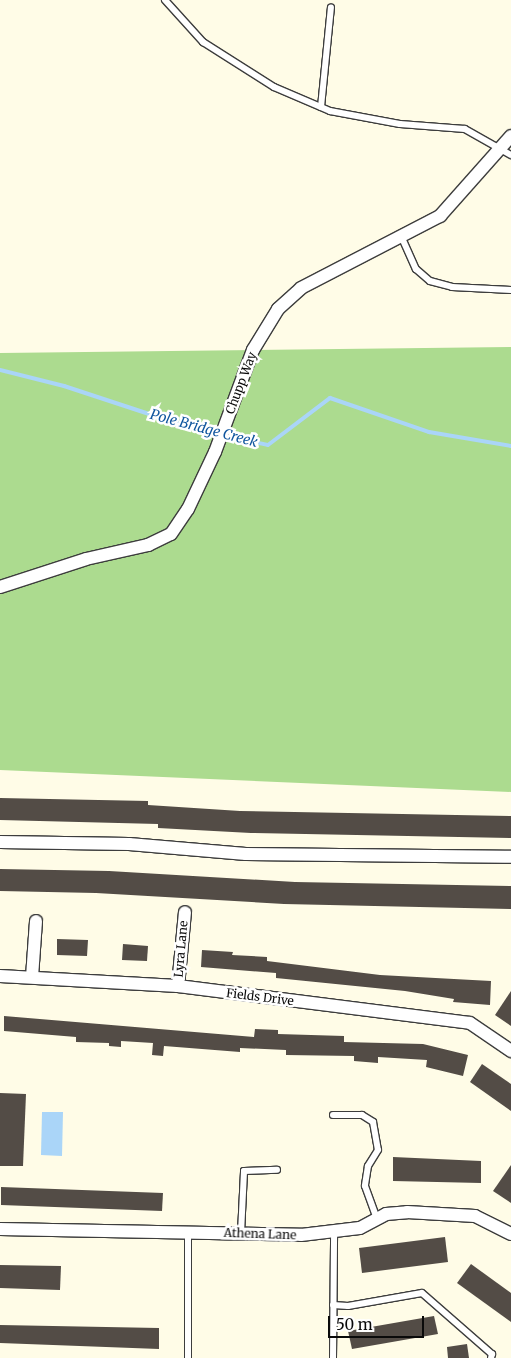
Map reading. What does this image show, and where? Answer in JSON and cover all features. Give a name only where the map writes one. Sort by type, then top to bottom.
[{"type":"street","name":"Chupp Way","points":[[0,587],[86,559],[148,545],[171,534],[188,509],[215,452],[253,350],[278,309],[302,288],[402,238],[440,216],[506,151],[511,136]]},
{"type":"street","points":[[0,842],[129,844],[246,854],[511,857]]},
{"type":"street","name":"Lyra Lane","points":[[178,986],[185,912]]},
{"type":"street","points":[[32,977],[36,921]]},
{"type":"street","name":"Fields Drive","points":[[0,976],[178,986],[470,1023],[511,1051]]},
{"type":"street","name":"Athena Lane","points":[[0,1229],[188,1231],[301,1235],[360,1228],[377,1219],[407,1212],[462,1214],[487,1221],[511,1234]]},
{"type":"lane","points":[[165,0],[203,42],[274,87],[321,107],[400,124],[465,129],[506,151]]},
{"type":"lane","points":[[321,107],[331,8]]},
{"type":"lane","points":[[402,238],[416,269],[430,280],[452,287],[511,290]]},
{"type":"lane","points":[[333,1115],[362,1115],[373,1122],[378,1150],[368,1166],[365,1186],[377,1219]]},
{"type":"lane","points":[[241,1233],[244,1171],[276,1170]]},
{"type":"lane","points":[[188,1231],[188,1358]]},
{"type":"lane","points":[[333,1358],[334,1231]]},
{"type":"lane","points":[[334,1304],[348,1306],[422,1293],[492,1354],[490,1358]]},
{"type":"green space","points":[[511,347],[511,792],[0,770],[0,353]]},
{"type":"water","points":[[42,1112],[63,1112],[62,1156],[41,1155]]},
{"type":"building","points":[[0,798],[148,801],[148,805],[240,811],[511,816],[511,838],[251,833],[158,828],[158,824],[0,820]]},
{"type":"building","points":[[0,869],[109,871],[295,882],[511,886],[511,909],[284,904],[96,893],[0,891]]},
{"type":"building","points":[[57,939],[88,940],[87,956],[57,955]]},
{"type":"building","points":[[123,944],[148,946],[147,961],[122,960]]},
{"type":"building","points":[[202,950],[233,952],[232,955],[267,957],[267,961],[380,975],[491,981],[490,1005],[453,1002],[454,999],[405,991],[276,978],[276,973],[201,967]]},
{"type":"building","points":[[511,991],[511,1026],[495,1015]]},
{"type":"building","points":[[4,1016],[254,1037],[255,1029],[278,1030],[278,1034],[344,1036],[344,1042],[423,1044],[468,1055],[463,1076],[426,1067],[427,1060],[378,1057],[378,1063],[354,1061],[354,1056],[286,1055],[286,1050],[240,1048],[240,1052],[164,1046],[163,1056],[152,1055],[153,1043],[121,1041],[121,1047],[109,1046],[109,1043],[76,1042],[76,1037],[4,1031]]},
{"type":"building","points":[[482,1064],[511,1084],[511,1111],[470,1082]]},
{"type":"building","points":[[0,1093],[26,1094],[23,1166],[0,1166]]},
{"type":"building","points":[[393,1157],[481,1161],[481,1183],[393,1181]]},
{"type":"building","points":[[511,1165],[511,1203],[493,1191]]},
{"type":"building","points":[[1,1187],[163,1193],[162,1211],[1,1205]]},
{"type":"building","points":[[445,1237],[448,1262],[362,1273],[359,1248]]},
{"type":"building","points":[[471,1264],[511,1293],[511,1322],[457,1283]]},
{"type":"building","points":[[0,1265],[61,1266],[60,1290],[0,1288]]},
{"type":"building","points":[[434,1316],[438,1334],[352,1349],[348,1331]]},
{"type":"building","points":[[0,1325],[159,1328],[159,1349],[0,1343]]},
{"type":"building","points":[[467,1344],[469,1358],[448,1358],[447,1347]]},
{"type":"waterway","name":"Pole Bridge Creek","points":[[0,370],[64,386],[201,431],[268,445],[330,398],[429,432],[511,446]]}]
